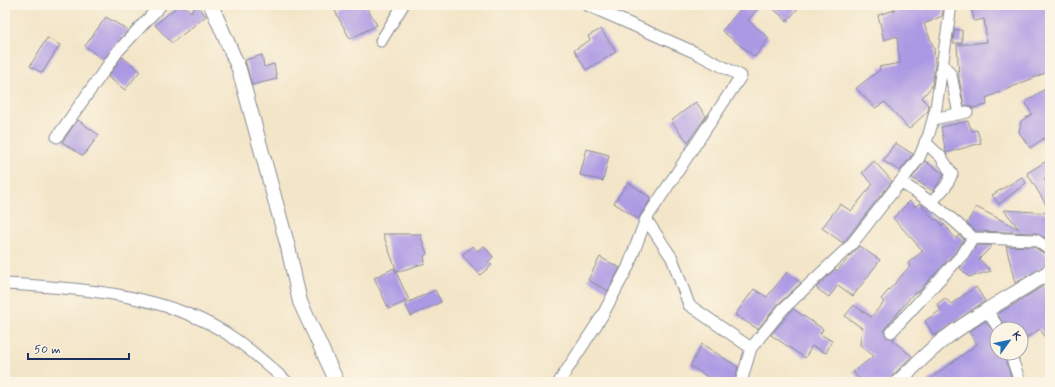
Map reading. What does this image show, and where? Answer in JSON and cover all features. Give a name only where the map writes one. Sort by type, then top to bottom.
[{"type":"street","points":[[57,137],[118,51],[160,5]]},
{"type":"street","points":[[212,5],[239,69],[288,247],[300,302],[337,382]]},
{"type":"street","points":[[381,41],[403,5]]},
{"type":"street","points":[[559,382],[602,316],[628,267],[646,219],[741,76],[694,52],[587,5]]},
{"type":"street","points":[[741,382],[751,348],[783,309],[851,245],[919,158],[933,119],[943,64],[950,5]]},
{"type":"street","points":[[933,119],[963,113],[951,75],[943,64]]},
{"type":"street","points":[[925,142],[941,157],[952,174],[946,186],[932,202]]},
{"type":"street","points":[[900,182],[932,202],[952,217],[972,238],[1019,238],[1036,240],[1050,250]]},
{"type":"street","points":[[646,219],[672,258],[689,305],[751,348]]},
{"type":"street","points":[[892,332],[963,254],[972,238]]},
{"type":"street","points":[[898,382],[946,338],[986,309],[1024,289],[1050,271]]},
{"type":"street","points":[[5,284],[58,287],[105,292],[148,301],[192,316],[234,338],[287,382]]},
{"type":"street","points":[[986,309],[994,321]]},
{"type":"street","points":[[1013,361],[1020,382]]},
{"type":"building","points":[[179,5],[184,5],[191,12],[197,5],[206,16],[172,43],[155,25]]},
{"type":"building","points":[[348,5],[365,5],[377,25],[350,39],[335,11]]},
{"type":"building","points":[[744,5],[761,5],[748,20],[769,38],[755,57],[722,31]]},
{"type":"building","points":[[769,5],[801,5],[787,21]]},
{"type":"building","points":[[894,5],[944,5],[942,16],[924,24],[934,48],[935,65],[932,86],[922,98],[929,106],[928,111],[909,129],[885,102],[875,108],[856,88],[880,70],[879,67],[900,63],[897,36],[884,40],[878,15],[895,10]]},
{"type":"building","points":[[971,5],[1050,5],[1050,71],[986,98],[987,105],[973,108],[964,105],[959,78],[957,45],[987,42],[984,19],[974,21]]},
{"type":"building","points":[[106,17],[128,30],[103,60],[85,46]]},
{"type":"building","points":[[601,29],[616,52],[586,70],[574,50],[590,40],[588,36]]},
{"type":"building","points":[[954,30],[962,30],[962,43],[953,43]]},
{"type":"building","points":[[47,38],[60,45],[42,73],[30,66]]},
{"type":"building","points":[[262,55],[264,67],[274,64],[277,79],[252,85],[245,60]]},
{"type":"building","points":[[122,57],[140,71],[125,90],[108,77]]},
{"type":"building","points":[[1050,86],[1050,134],[1030,148],[1019,132],[1021,121],[1032,114],[1025,102]]},
{"type":"building","points":[[696,102],[706,116],[688,142],[671,121]]},
{"type":"building","points":[[78,120],[99,135],[83,156],[62,142]]},
{"type":"building","points":[[968,121],[972,131],[977,130],[981,143],[946,153],[941,127]]},
{"type":"building","points":[[895,143],[913,154],[900,171],[883,161]]},
{"type":"building","points":[[587,149],[609,155],[603,181],[580,175]]},
{"type":"building","points":[[1050,159],[1050,175],[1044,179],[1050,188],[1050,211],[1027,173]]},
{"type":"building","points":[[874,161],[892,181],[843,243],[822,228],[840,204],[851,211],[873,184],[862,173]]},
{"type":"building","points":[[925,161],[944,174],[933,191],[912,178]]},
{"type":"building","points":[[1022,177],[1026,183],[999,204],[992,195]]},
{"type":"building","points":[[628,182],[651,198],[638,219],[614,203]]},
{"type":"building","points":[[910,201],[915,207],[920,203],[935,221],[937,219],[943,226],[944,224],[956,239],[959,235],[964,239],[957,250],[918,292],[913,294],[884,330],[887,337],[894,338],[893,341],[912,356],[892,376],[890,382],[862,382],[853,372],[874,356],[860,345],[862,328],[845,316],[854,305],[871,317],[884,302],[881,299],[910,266],[908,263],[923,251],[893,218]]},
{"type":"building","points":[[976,207],[1019,229],[1004,210],[1050,213],[1050,241],[1036,233],[976,231],[967,223]]},
{"type":"building","points":[[383,234],[420,234],[427,254],[424,256],[425,263],[397,272]]},
{"type":"building","points":[[977,245],[992,246],[979,259],[991,271],[969,277],[960,268]]},
{"type":"building","points":[[473,246],[477,251],[484,246],[493,257],[488,262],[492,265],[480,275],[462,255]]},
{"type":"building","points":[[859,246],[880,260],[853,296],[838,285],[829,297],[816,288],[835,269],[837,271]]},
{"type":"building","points":[[1006,246],[1034,247],[1050,257],[1050,263],[1015,283]]},
{"type":"building","points":[[600,257],[620,268],[608,291],[588,280]]},
{"type":"building","points":[[394,268],[409,300],[389,309],[374,278]]},
{"type":"building","points":[[787,272],[801,283],[778,304],[758,329],[735,315],[754,289],[767,297]]},
{"type":"building","points":[[1045,285],[1050,293],[1050,346],[1040,329],[1029,336],[1029,321],[1002,321],[998,314]]},
{"type":"building","points":[[976,287],[985,301],[934,336],[925,321],[941,310],[937,304],[945,298],[951,304]]},
{"type":"building","points":[[435,290],[441,302],[411,316],[405,304]]},
{"type":"building","points":[[793,309],[823,329],[820,334],[832,341],[826,353],[812,346],[805,358],[771,335]]},
{"type":"building","points":[[985,321],[989,326],[989,361],[1006,361],[1012,379],[1007,382],[990,382],[987,376],[977,382],[926,382],[977,344],[969,332]]},
{"type":"building","points":[[702,344],[738,367],[734,382],[716,382],[690,366]]}]
